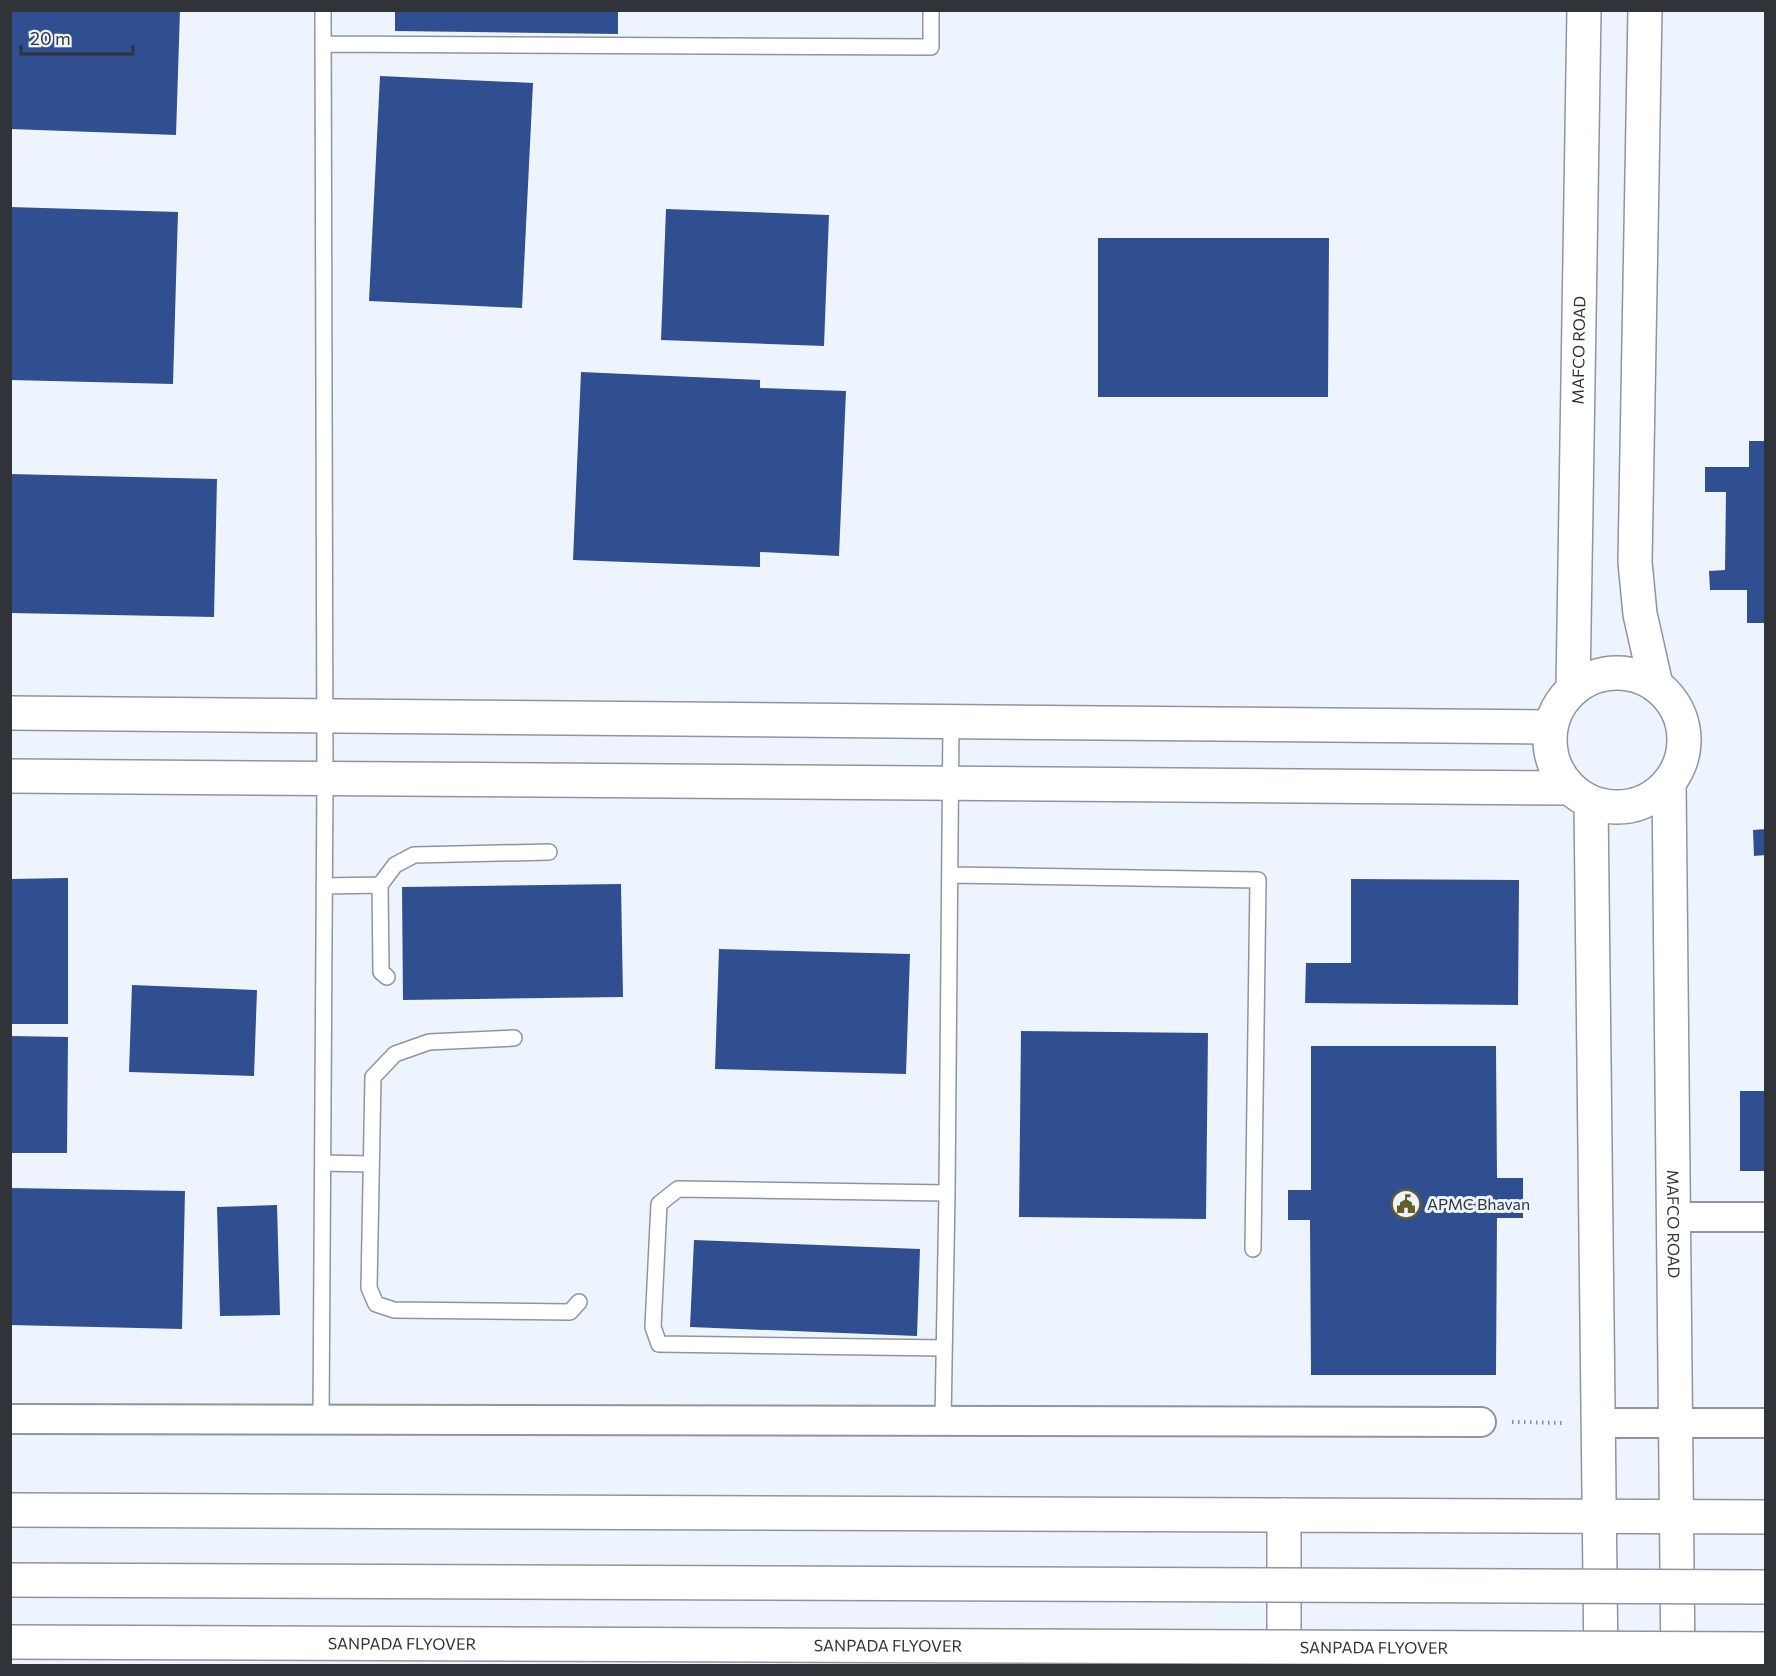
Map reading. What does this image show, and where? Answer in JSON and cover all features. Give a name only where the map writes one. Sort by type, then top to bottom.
[{"type":"main road","name":"MAFCO ROAD","points":[[1573,689],[1584,10]]},
{"type":"main road","points":[[1645,10],[1635,562],[1641,614],[1656,686]]},
{"type":"main road","points":[[10,776],[950,784],[1580,795],[1612,807],[1633,806],[1653,797],[1669,783],[1680,764],[1684,742],[1681,721],[1672,701],[1656,686],[1636,676],[1614,673],[1592,677],[1573,689],[1558,705],[1550,727],[1549,749],[1556,770],[1580,795],[1598,1423],[1600,1665]]},
{"type":"main road","points":[[10,713],[1550,727]]},
{"type":"main road","name":"MAFCO ROAD","points":[[1669,783],[1678,1665]]},
{"type":"main road","points":[[10,1510],[1766,1517]]},
{"type":"main road","points":[[1284,1515],[1284,1665]]},
{"type":"main road","points":[[10,1580],[1766,1587]]},
{"type":"main road","name":"SANPADA FLYOVER","points":[[10,1642],[1766,1649]]},
{"type":"street","points":[[1674,1217],[1766,1217]]},
{"type":"street","points":[[10,1419],[1481,1422]]},
{"type":"street","points":[[1598,1423],[1766,1423]]},
{"type":"lane","points":[[321,1420],[325,778],[323,10]]},
{"type":"lane","points":[[323,44],[931,47],[931,10]]},
{"type":"lane","points":[[943,1421],[951,721]]},
{"type":"lane","points":[[387,977],[381,972],[380,885],[395,865],[414,855],[549,852]]},
{"type":"lane","points":[[950,875],[1258,880],[1253,1249]]},
{"type":"lane","points":[[324,886],[380,885]]},
{"type":"lane","points":[[514,1038],[429,1042],[395,1054],[373,1077],[369,1288],[376,1304],[394,1310],[570,1312],[579,1302]]},
{"type":"lane","points":[[322,1163],[371,1164]]},
{"type":"lane","points":[[944,1348],[659,1344],[653,1327],[659,1204],[678,1189],[947,1193]]},
{"type":"path","points":[[1481,1422],[1598,1423]]},
{"type":"building","points":[[10,10],[180,10],[176,135],[10,129]]},
{"type":"building","points":[[395,10],[618,10],[618,34],[395,31]]},
{"type":"building","points":[[380,76],[533,83],[522,308],[369,301]]},
{"type":"building","points":[[10,207],[178,212],[173,384],[10,380]]},
{"type":"building","points":[[666,209],[829,215],[824,346],[661,340]]},
{"type":"building","points":[[1098,238],[1329,238],[1328,397],[1098,397]]},
{"type":"building","points":[[581,372],[760,380],[760,388],[846,391],[839,556],[760,552],[760,567],[573,560]]},
{"type":"building","points":[[1749,441],[1766,441],[1766,623],[1747,623],[1747,590],[1710,590],[1709,571],[1725,570],[1726,492],[1705,492],[1705,467],[1749,467]]},
{"type":"building","points":[[10,474],[217,479],[214,617],[10,613]]},
{"type":"building","points":[[1766,829],[1766,855],[1754,856],[1753,830]]},
{"type":"building","points":[[68,878],[68,1024],[10,1024],[10,879]]},
{"type":"building","points":[[1351,879],[1519,880],[1518,1005],[1305,1003],[1306,963],[1351,963]]},
{"type":"building","points":[[621,884],[623,997],[403,1000],[402,887]]},
{"type":"building","points":[[719,949],[910,954],[906,1074],[715,1069]]},
{"type":"building","points":[[132,985],[257,990],[254,1076],[129,1072]]},
{"type":"building","points":[[1021,1031],[1208,1033],[1206,1219],[1019,1217]]},
{"type":"building","points":[[10,1036],[68,1037],[67,1153],[10,1153]]},
{"type":"building","name":"APMC Bhavan","points":[[1311,1046],[1496,1046],[1497,1178],[1523,1178],[1523,1218],[1497,1218],[1496,1375],[1311,1375],[1310,1220],[1288,1220],[1288,1190],[1311,1190]]},
{"type":"building","points":[[1740,1091],[1766,1091],[1766,1171],[1740,1171]]},
{"type":"building","points":[[10,1188],[185,1191],[182,1329],[10,1325]]},
{"type":"building","points":[[277,1205],[280,1315],[220,1316],[217,1207]]},
{"type":"building","points":[[694,1240],[920,1249],[917,1336],[690,1327]]},
{"type":"place","name":"APMC Bhavan","points":[[1406,1204]]}]
